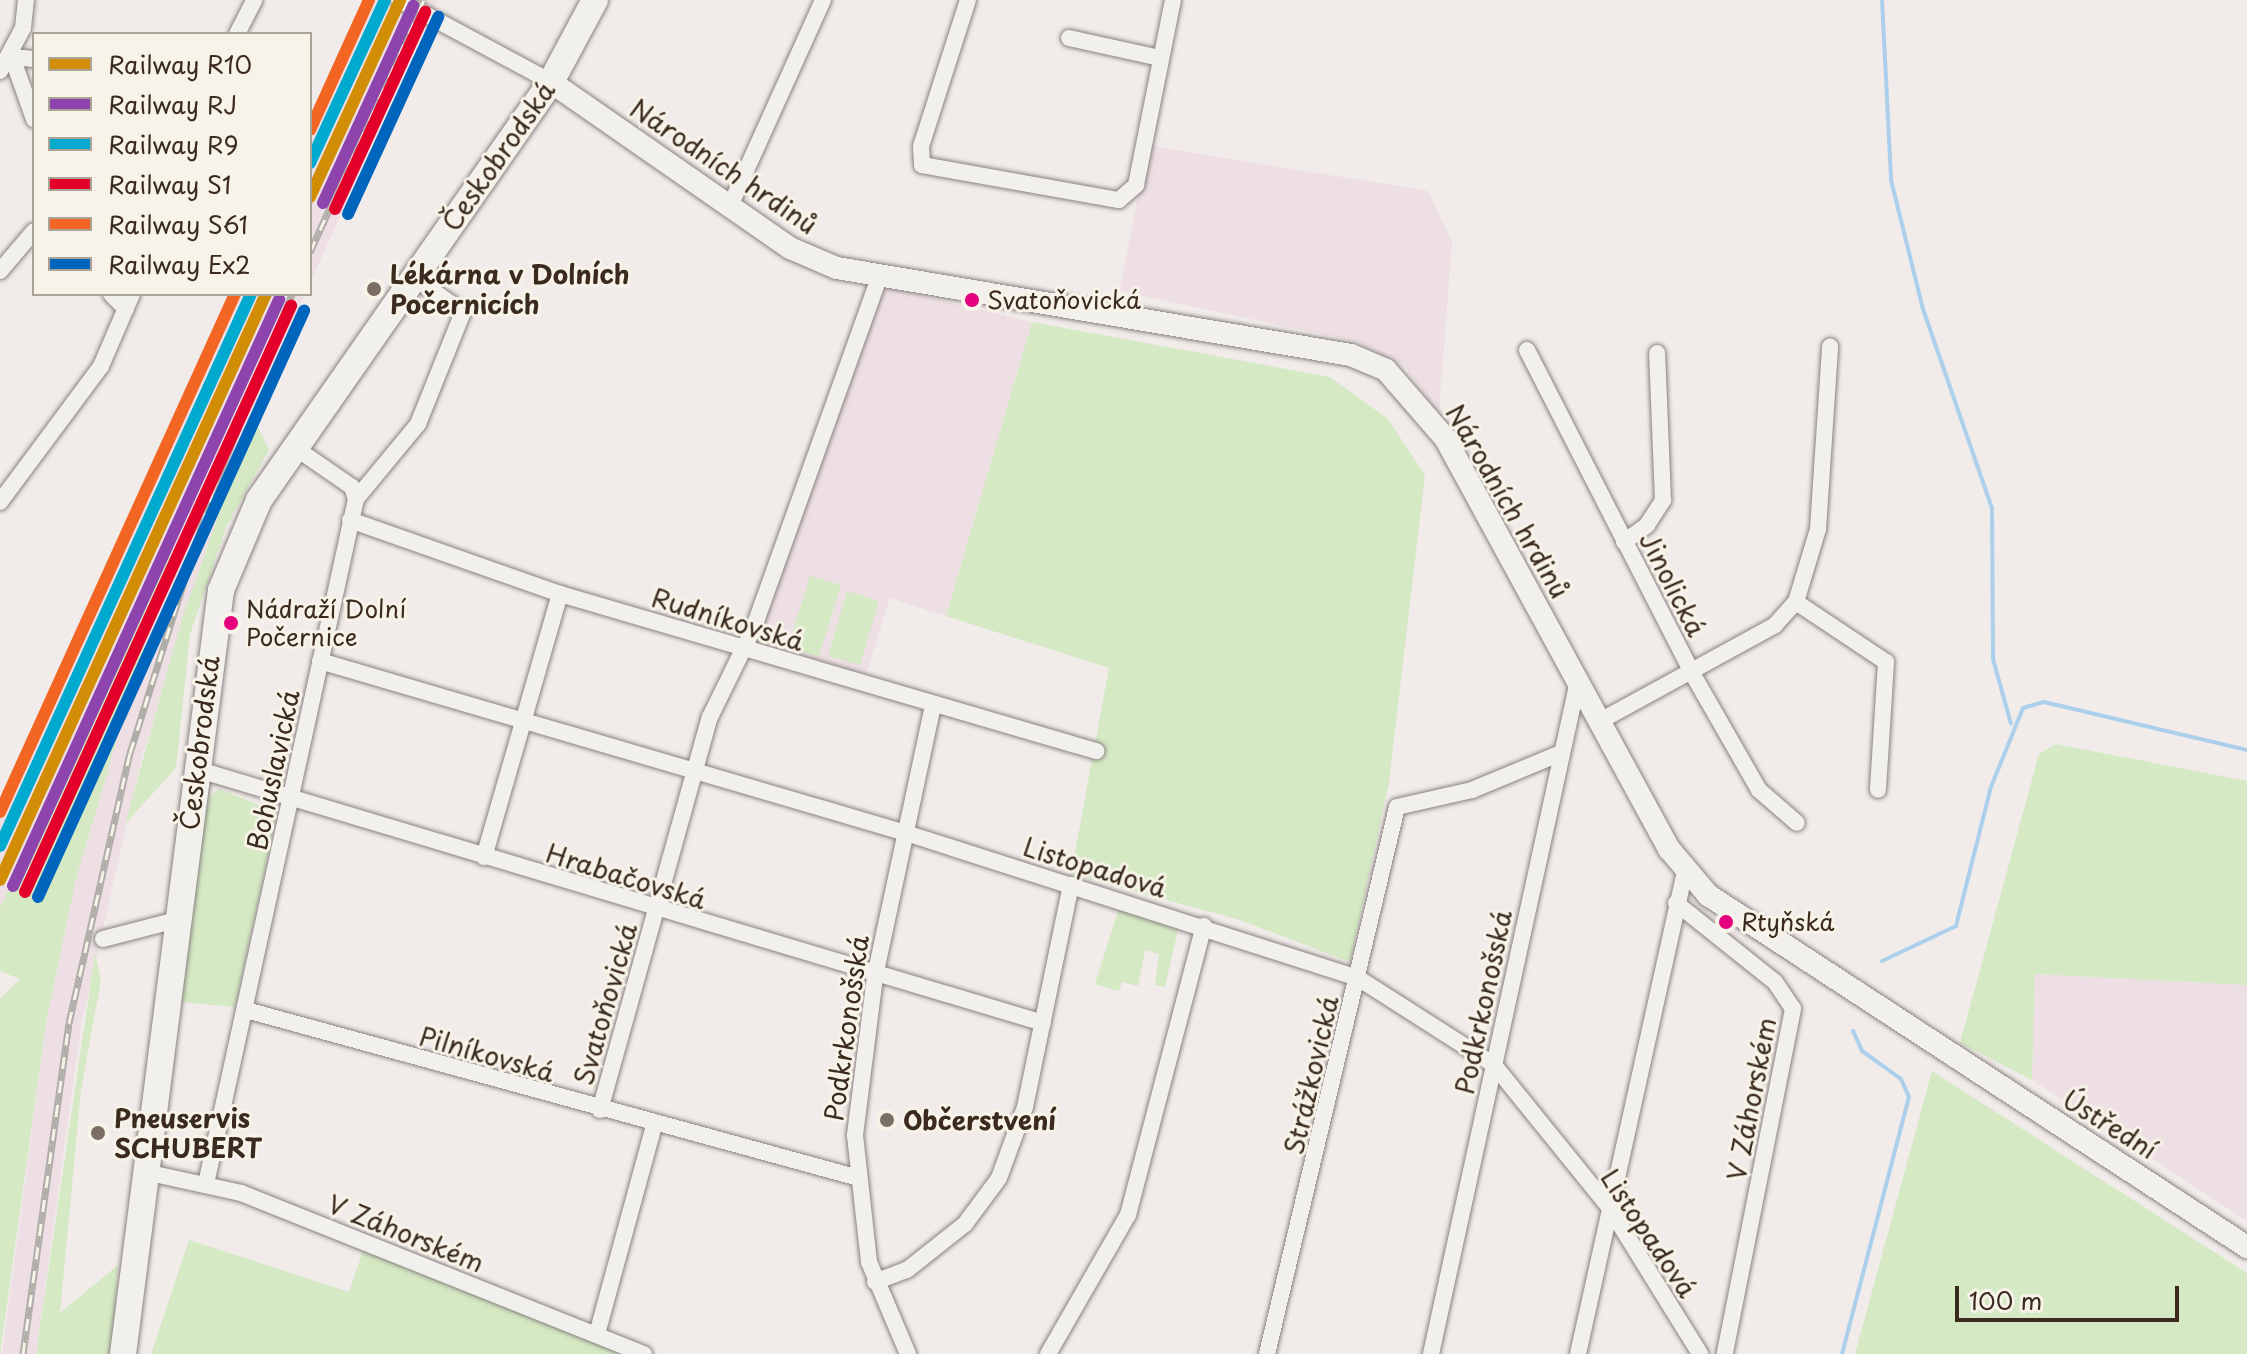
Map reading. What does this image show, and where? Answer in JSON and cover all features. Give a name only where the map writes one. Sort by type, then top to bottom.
[{"type":"main road","name":"Českobrodská","points":[[123,1354],[221,590],[259,500],[551,82],[595,0]]},
{"type":"street","points":[[0,71],[12,57],[26,0]]},
{"type":"street","points":[[238,32],[254,0]]},
{"type":"street","name":"Národních hrdinů","points":[[399,0],[551,82],[808,257],[879,277],[1337,352],[1386,370],[1445,438],[1685,871],[1750,928],[1940,1052]]},
{"type":"street","points":[[730,206],[823,0]]},
{"type":"street","points":[[968,0],[921,146],[922,165],[1129,199],[1173,0]]},
{"type":"street","points":[[1069,38],[1160,58]]},
{"type":"street","points":[[12,57],[32,59]]},
{"type":"street","points":[[12,57],[32,113]]},
{"type":"street","points":[[0,271],[32,233]]},
{"type":"street","name":"Bohuslavická","points":[[206,1184],[356,499],[418,424],[463,312],[413,277]]},
{"type":"street","name":"Svatoňovická","points":[[600,1110],[710,717],[745,649],[879,277]]},
{"type":"street","points":[[2,494],[101,366],[129,302]]},
{"type":"street","points":[[1600,721],[1775,625],[1796,602],[1818,529],[1830,346]]},
{"type":"street","name":"Jinolická","points":[[1527,350],[1692,673],[1759,790],[1797,823]]},
{"type":"street","points":[[1624,542],[1647,525],[1663,500],[1657,353]]},
{"type":"street","points":[[294,447],[352,487],[356,499]]},
{"type":"street","name":"Rudníkovská","points":[[350,520],[560,594],[1096,751]]},
{"type":"street","points":[[484,857],[560,594]]},
{"type":"street","points":[[1796,602],[1886,662],[1878,790]]},
{"type":"street","name":"Listopadová","points":[[320,661],[906,833],[1204,926],[1358,978],[1494,1065],[1609,1207],[1700,1354]]},
{"type":"street","name":"Podkrkonošská","points":[[1431,1354],[1578,681]]},
{"type":"street","name":"Podkrkonošská","points":[[908,1354],[875,1282],[855,1177],[875,976],[933,705]]},
{"type":"street","name":"Strážkovická","points":[[1267,1354],[1397,807],[1472,790],[1561,753]]},
{"type":"street","name":"Hrabačovská","points":[[196,769],[657,911],[1043,1023]]},
{"type":"street","points":[[1578,1354],[1685,871]]},
{"type":"street","points":[[875,1282],[907,1270],[965,1224],[999,1178],[1025,1107],[1071,885]]},
{"type":"street","name":"V Záhorském","points":[[1676,903],[1775,982],[1793,1009],[1725,1354]]},
{"type":"street","points":[[103,939],[177,920]]},
{"type":"street","points":[[1048,1354],[1128,1215],[1204,926]]},
{"type":"street","name":"Pilníkovská","points":[[246,1010],[654,1126],[855,1177]]},
{"type":"street","name":"Ústřední","points":[[1940,1052],[2247,1247]]},
{"type":"street","points":[[597,1334],[654,1126]]},
{"type":"street","name":"V Záhorském","points":[[145,1172],[206,1184],[644,1354]]},
{"type":"shaded area","points":[[366,0],[437,0],[312,279],[312,120]]},
{"type":"shaded area","points":[[1147,145],[1428,191],[1452,242],[1439,413],[1405,367],[1358,342],[1120,291]]},
{"type":"shaded area","points":[[882,286],[1032,322],[946,616],[890,598],[866,674],[756,642]]},
{"type":"shaded area","points":[[232,296],[304,296],[224,497],[142,756],[81,1025],[36,1354],[2,1354],[47,1017],[76,879],[187,498],[0,910],[0,807]]},
{"type":"shaded area","points":[[2034,974],[2247,985],[2247,1221],[2032,1080]]},
{"type":"green space","points":[[1032,322],[1330,377],[1388,419],[1425,475],[1389,782],[1350,962],[1240,920],[1071,874],[1109,668],[946,616]]},
{"type":"green space","points":[[253,417],[269,450],[227,525],[190,634],[176,768],[125,824],[181,622]]},
{"type":"green space","points":[[191,487],[76,879],[47,1017],[0,1354],[0,999],[20,979],[0,971],[0,908]]},
{"type":"green space","points":[[810,576],[841,585],[819,657],[788,648]]},
{"type":"green space","points":[[847,591],[879,601],[860,665],[828,656]]},
{"type":"green space","points":[[2056,744],[2247,781],[2247,985],[2035,974],[2032,1080],[1960,1043],[2039,754]]},
{"type":"green space","points":[[219,789],[277,812],[235,1007],[181,1002],[207,799]]},
{"type":"green space","points":[[1119,908],[1178,930],[1165,987],[1155,985],[1159,954],[1145,950],[1138,986],[1122,982],[1119,991],[1095,984]]},
{"type":"green space","points":[[95,954],[101,980],[81,1090],[60,1313],[118,1265],[112,1354],[36,1354]]},
{"type":"green space","points":[[1932,1071],[2247,1273],[2247,1354],[1855,1354]]},
{"type":"green space","points":[[189,1240],[349,1292],[365,1245],[625,1354],[151,1354]]},
{"type":"waterway","points":[[1882,0],[1891,180],[1923,309],[1992,508],[1993,659],[2011,724]]},
{"type":"waterway","points":[[1882,961],[1956,926],[1991,787],[2023,708],[2044,702],[2247,750]]},
{"type":"waterway","points":[[1842,1354],[1909,1097],[1901,1079],[1862,1051],[1853,1031]]},
{"type":"railway","points":[[312,248],[424,0]]},
{"type":"railway","points":[[23,1354],[69,1023],[130,753],[212,493],[291,296]]},
{"type":"rail line","name":"S61","points":[[312,126],[369,0]]},
{"type":"rail line","name":"R9","points":[[312,159],[385,0]]},
{"type":"rail line","name":"R10","points":[[312,193],[400,0]]},
{"type":"rail line","name":"RJ","points":[[323,203],[413,6]]},
{"type":"rail line","name":"S1","points":[[335,209],[425,12]]},
{"type":"rail line","name":"Ex2","points":[[348,214],[438,17]]},
{"type":"rail line","name":"S61","points":[[0,812],[234,296]]},
{"type":"rail line","name":"R9","points":[[0,846],[250,296]]},
{"type":"rail line","name":"R10","points":[[0,880],[265,296]]},
{"type":"rail line","name":"RJ","points":[[13,886],[279,300]]},
{"type":"rail line","name":"S1","points":[[25,892],[291,306]]},
{"type":"rail line","name":"Ex2","points":[[38,897],[304,311]]},
{"type":"place","name":"Lékárna v Dolních Počernicích","points":[[374,289]]},
{"type":"place","name":"Svatoňovická","points":[[972,300]]},
{"type":"place","name":"Nádraží Dolní Počernice","points":[[231,623]]},
{"type":"place","name":"Rtyňská","points":[[1726,922]]},
{"type":"place","name":"Občerstvení","points":[[887,1120]]},
{"type":"place","name":"Pneuservis SCHUBERT","points":[[98,1133]]}]
